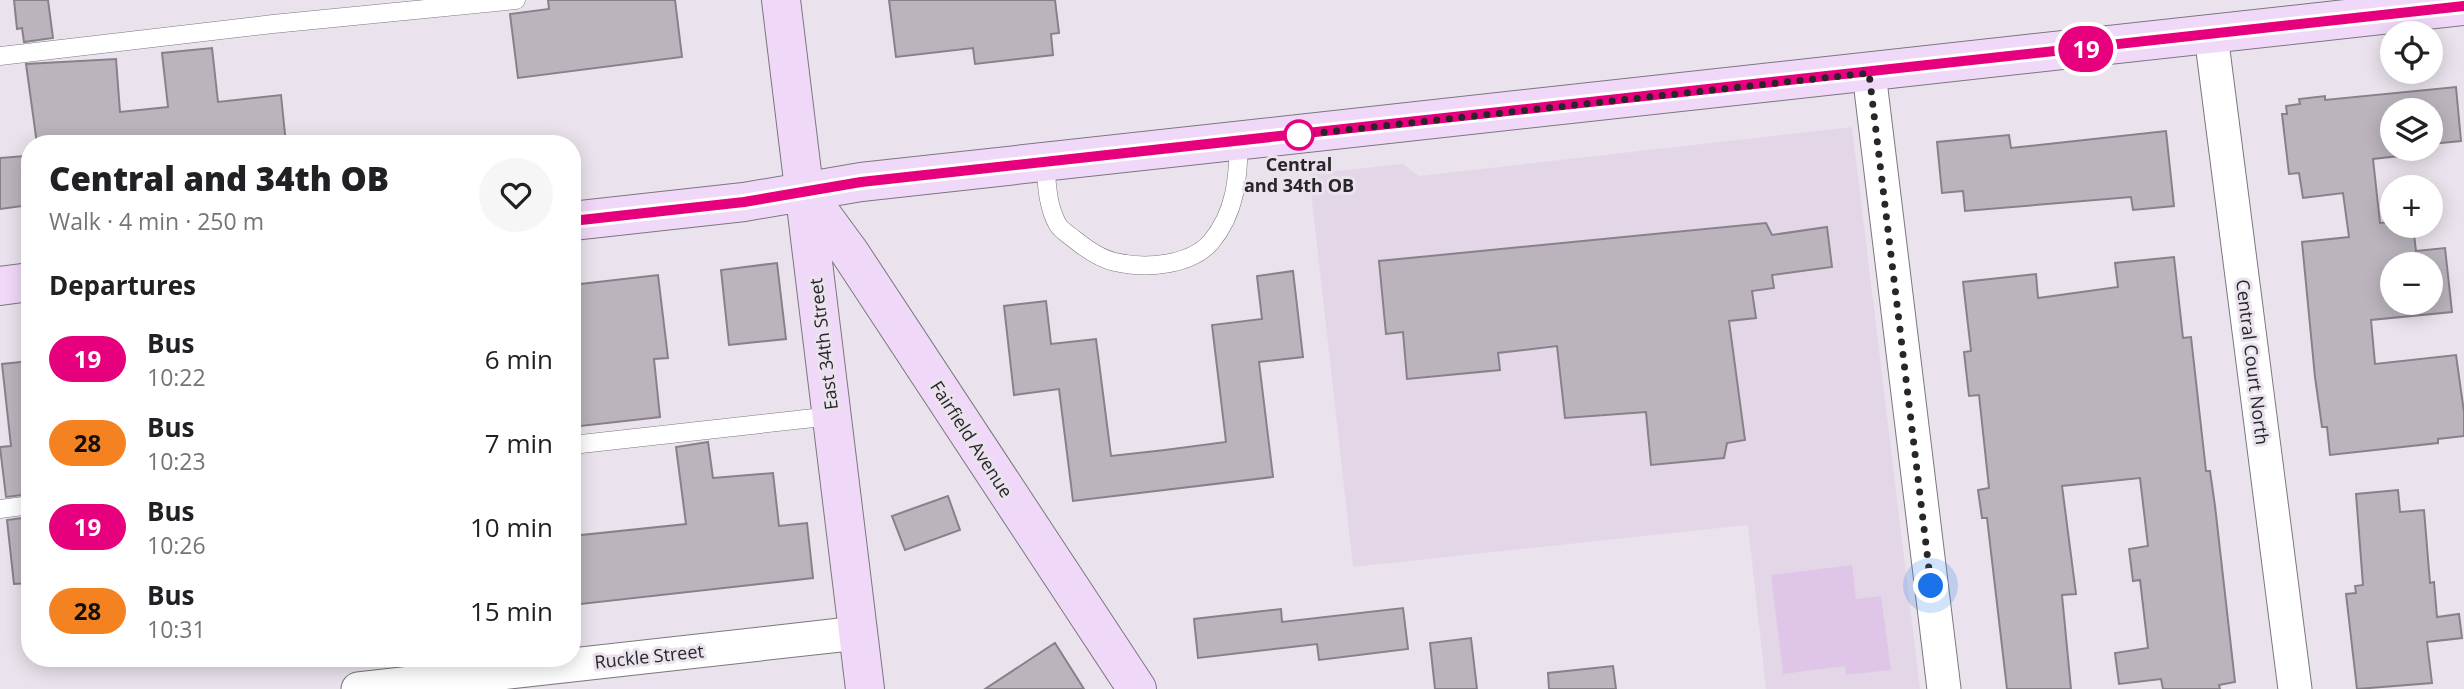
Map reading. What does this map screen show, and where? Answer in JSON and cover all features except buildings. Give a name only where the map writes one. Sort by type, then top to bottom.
[{"type":"main road","name":"East 34th Street","points":[[780,0],[865,689]]},
{"type":"main road","points":[[581,220],[744,202],[861,182],[2211,35],[2424,5],[2464,6]]},
{"type":"main road","name":"Fairfield Avenue","points":[[805,192],[850,253],[1137,689]]},
{"type":"main road","points":[[0,286],[21,283]]},
{"type":"street","name":"Central Court North","points":[[2211,35],[2295,689]]},
{"type":"street","points":[[1869,73],[1944,689]]},
{"type":"street","name":"Ruckle Street","points":[[581,664],[858,633]]},
{"type":"street","name":"Ruckle Street","points":[[358,689],[554,667]]},
{"type":"lane","points":[[0,56],[273,24],[516,0]]},
{"type":"lane","points":[[1045,162],[1048,199],[1058,226],[1085,247],[1113,262],[1146,266],[1184,259],[1210,243],[1233,206],[1238,178],[1239,141]]},
{"type":"lane","points":[[581,444],[832,416]]},
{"type":"lane","points":[[0,509],[21,506]]},
{"type":"shaded area","points":[[1852,127],[1920,689],[1766,689],[1748,525],[1353,567],[1309,174],[1403,164],[1419,176]]},
{"type":"shaded area","points":[[1852,565],[1856,599],[1881,596],[1891,670],[1846,675],[1845,666],[1783,674],[1771,575]]},
{"type":"bus line","name":"19","points":[[581,220],[775,198],[861,182],[2464,6]]},
{"type":"place","name":"Central and 34th OB","points":[[1299,135]]},
{"type":"route","points":[[1299,135],[1869,73],[1931,586]]}]
